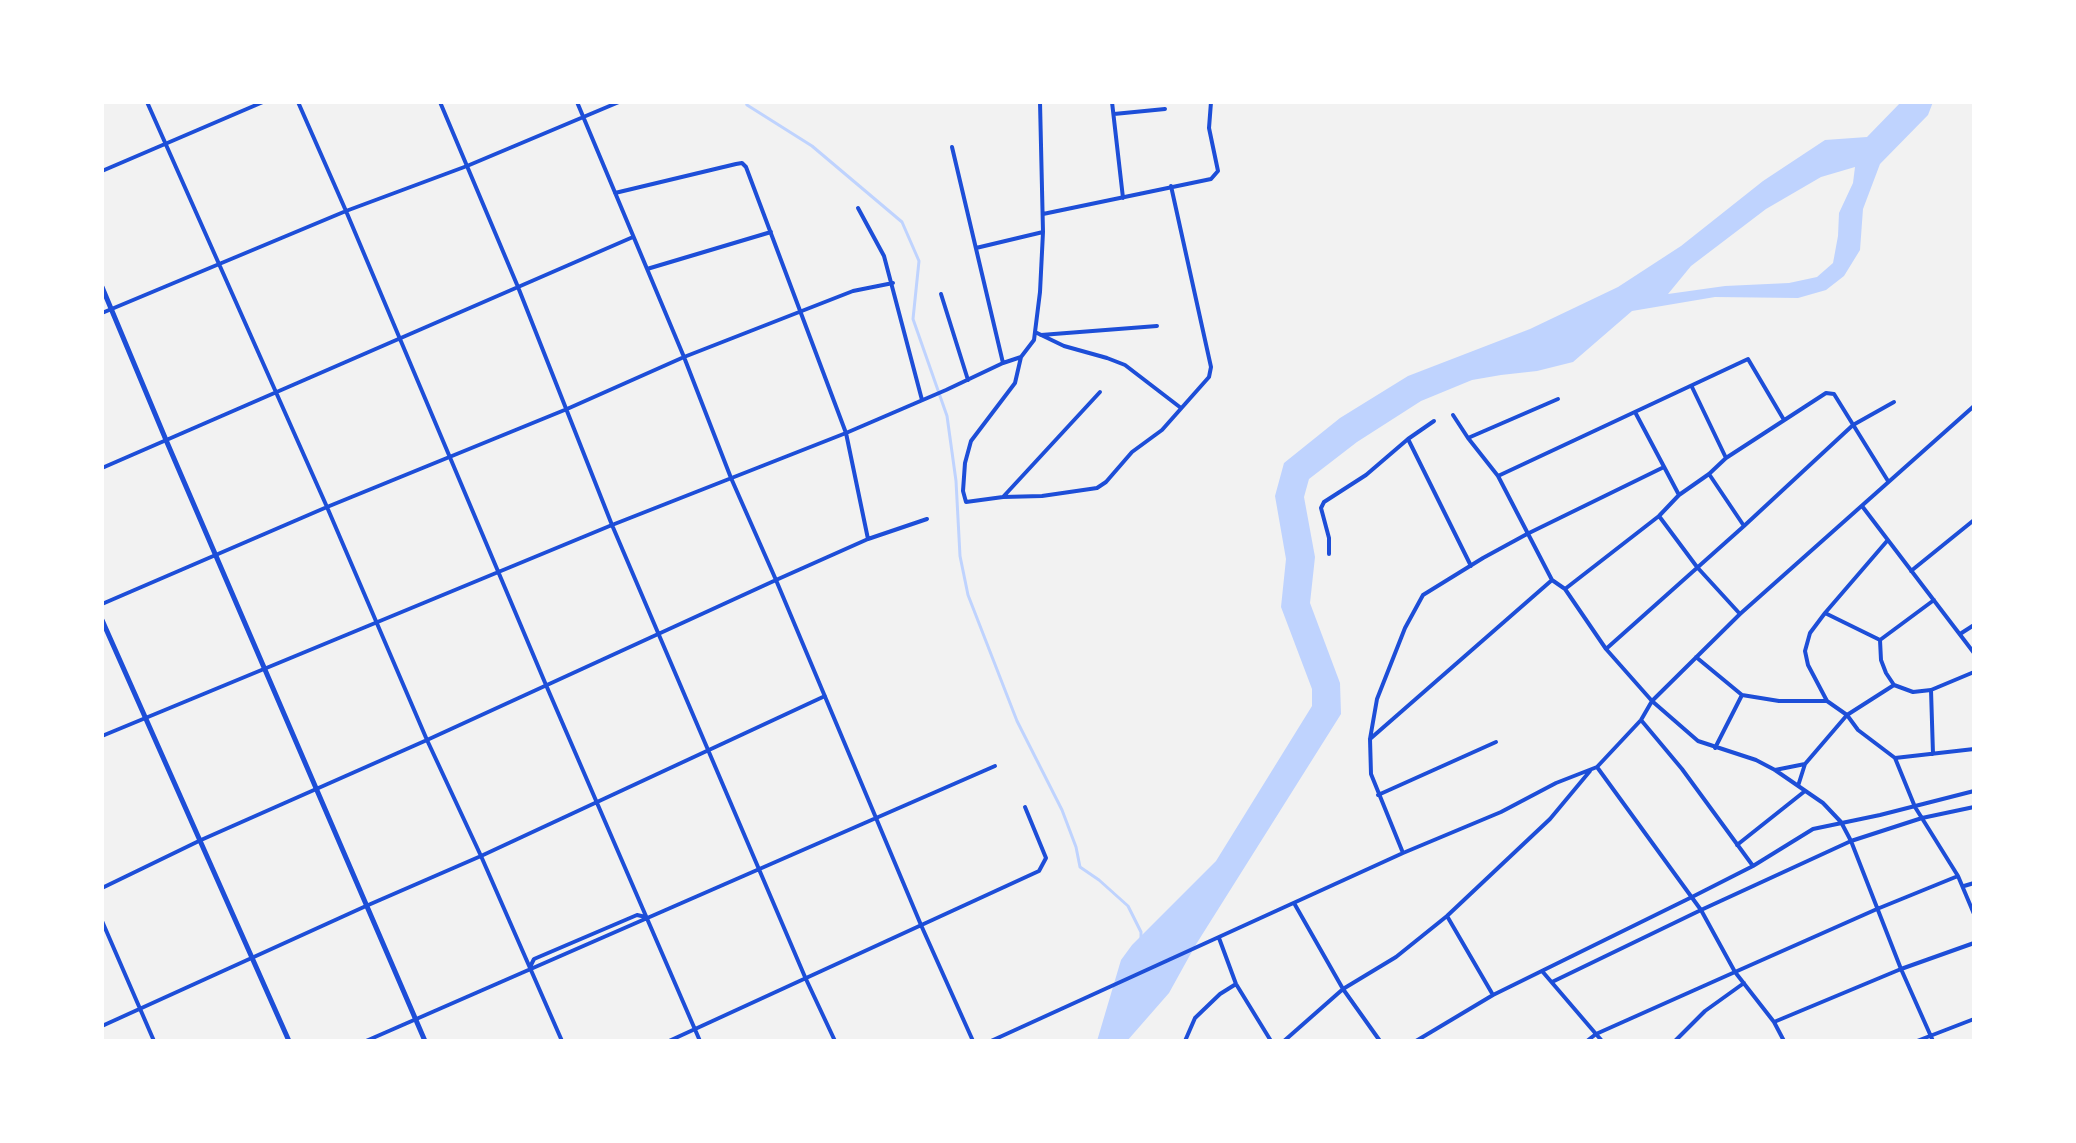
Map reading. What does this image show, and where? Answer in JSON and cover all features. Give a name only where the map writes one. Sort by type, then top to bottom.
[{"type":"street","points":[[147,102],[220,264],[274,393],[327,507],[427,740],[481,856],[562,1041]]},
{"type":"street","points":[[102,171],[263,102]]},
{"type":"street","points":[[298,102],[596,803],[700,1041]]},
{"type":"street","points":[[440,102],[518,287],[612,525],[805,977],[835,1041]]},
{"type":"street","points":[[577,102],[684,357],[731,478],[875,818],[973,1041]]},
{"type":"street","points":[[102,314],[346,211],[467,165],[619,102]]},
{"type":"street","points":[[1040,102],[1044,232],[1034,340],[1021,357],[1015,383],[971,441],[965,463],[963,491],[966,502],[1003,497],[1042,496],[1097,488],[1106,482],[1132,452],[1162,430],[1209,377],[1211,367],[1171,186]]},
{"type":"street","points":[[1113,102],[1122,198]]},
{"type":"street","points":[[1043,214],[1211,179],[1218,171],[1209,128],[1211,102]]},
{"type":"street","points":[[1114,114],[1165,109]]},
{"type":"street","points":[[952,147],[1003,363]]},
{"type":"street","points":[[615,193],[742,163],[746,167],[846,433],[868,539]]},
{"type":"street","points":[[858,208],[884,256],[893,283],[922,400]]},
{"type":"street","points":[[647,269],[771,232]]},
{"type":"street","points":[[976,248],[1044,232]]},
{"type":"street","points":[[102,468],[633,237]]},
{"type":"street","points":[[102,604],[327,507],[567,409],[684,357],[853,291],[893,283]]},
{"type":"street","points":[[102,287],[425,1041]]},
{"type":"street","points":[[940,294],[968,380]]},
{"type":"street","points":[[1040,335],[1157,326]]},
{"type":"street","points":[[1035,332],[1064,346],[1125,365],[1181,408]]},
{"type":"street","points":[[102,736],[612,525],[846,433],[1021,357]]},
{"type":"street","points":[[1498,476],[1749,359],[1784,420]]},
{"type":"street","points":[[1692,387],[1726,458]]},
{"type":"street","points":[[1003,497],[1100,392]]},
{"type":"street","points":[[1565,589],[1659,516],[1679,495],[1709,474],[1726,458],[1826,393],[1834,394],[1888,481]]},
{"type":"street","points":[[1468,438],[1558,399]]},
{"type":"street","points":[[1606,649],[1744,526],[1852,425],[1894,402]]},
{"type":"street","points":[[991,1041],[1403,853],[1501,812],[1556,783],[1597,767],[1641,720],[1652,701],[1740,614],[1974,406]]},
{"type":"street","points":[[1635,412],[1679,495]]},
{"type":"street","points":[[1453,415],[1498,476],[1552,580],[1565,589],[1606,649],[1652,701],[1698,741],[1756,760],[1775,770],[1823,803],[1841,822],[1933,1041]]},
{"type":"street","points":[[1329,554],[1329,538],[1321,512],[1322,505],[1366,475],[1407,439],[1434,421]]},
{"type":"street","points":[[1407,439],[1471,566]]},
{"type":"street","points":[[1403,853],[1371,774],[1370,739],[1377,699],[1405,628],[1423,595],[1527,534],[1664,467]]},
{"type":"street","points":[[1709,474],[1744,526]]},
{"type":"street","points":[[1862,506],[1974,653]]},
{"type":"street","points":[[1659,516],[1697,567],[1740,614]]},
{"type":"street","points":[[102,888],[201,840],[427,740],[776,580],[868,539],[927,519]]},
{"type":"street","points":[[1911,571],[1974,520]]},
{"type":"street","points":[[1887,541],[1825,613],[1810,633],[1804,651],[1814,679],[1827,701],[1846,716],[1858,730],[1895,758],[1915,807],[1964,886],[1974,914]]},
{"type":"street","points":[[1370,739],[1552,580]]},
{"type":"street","points":[[1880,640],[1934,600]]},
{"type":"street","points":[[1825,613],[1880,640]]},
{"type":"street","points":[[102,620],[290,1041]]},
{"type":"street","points":[[1960,634],[1974,625]]},
{"type":"street","points":[[1880,640],[1881,660],[1893,684],[1913,692],[1931,690],[1974,672]]},
{"type":"street","points":[[1696,657],[1742,695],[1779,701],[1827,701]]},
{"type":"street","points":[[1798,786],[1805,764],[1846,716],[1893,684]]},
{"type":"street","points":[[1931,690],[1933,754]]},
{"type":"street","points":[[1715,748],[1742,695]]},
{"type":"street","points":[[102,1026],[481,856],[825,696]]},
{"type":"street","points":[[1641,720],[1682,769],[1753,866]]},
{"type":"street","points":[[1378,795],[1496,742]]},
{"type":"street","points":[[1895,758],[1974,749]]},
{"type":"street","points":[[1775,770],[1805,764]]},
{"type":"street","points":[[366,1041],[994,766]]},
{"type":"street","points":[[1597,767],[1701,910],[1735,972],[1774,1022],[1784,1041]]},
{"type":"street","points":[[1284,1041],[1343,988],[1396,957],[1447,915],[1550,819],[1592,769]]},
{"type":"street","points":[[1737,845],[1805,791]]},
{"type":"street","points":[[1416,1041],[1493,995],[1753,866],[1814,829],[1915,807],[1974,791]]},
{"type":"street","points":[[669,1041],[1039,870],[1046,858],[1025,807]]},
{"type":"street","points":[[1552,982],[1701,910],[1851,842],[1922,819],[1974,807]]},
{"type":"street","points":[[1587,1041],[1596,1034],[1735,972],[1958,876]]},
{"type":"street","points":[[1964,886],[1974,884]]},
{"type":"street","points":[[1294,903],[1343,988],[1380,1041]]},
{"type":"street","points":[[530,968],[534,959],[637,915],[646,917]]},
{"type":"street","points":[[1447,915],[1493,995]]},
{"type":"street","points":[[102,921],[154,1041]]},
{"type":"street","points":[[1217,939],[1236,984],[1271,1041]]},
{"type":"street","points":[[1774,1022],[1901,969],[1974,943]]},
{"type":"street","points":[[1542,971],[1602,1041]]},
{"type":"street","points":[[1675,1041],[1705,1011],[1744,983]]},
{"type":"street","points":[[1185,1041],[1195,1018],[1220,994],[1236,984]]},
{"type":"street","points":[[1917,1041],[1974,1019]]},
{"type":"street","points":[[1774,1041],[1780,1035]]},
{"type":"water","points":[[1901,102],[1933,102],[1928,115],[1880,164],[1863,209],[1860,250],[1844,276],[1826,290],[1798,298],[1715,297],[1632,311],[1573,362],[1537,371],[1472,380],[1421,401],[1357,442],[1309,479],[1304,497],[1315,557],[1310,603],[1340,683],[1341,714],[1195,946],[1169,993],[1127,1041],[1097,1041],[1121,960],[1132,945],[1216,861],[1312,706],[1312,689],[1281,607],[1286,559],[1275,496],[1284,463],[1340,418],[1408,376],[1530,329],[1618,287],[1681,246],[1763,181],[1825,140],[1867,137]],"holes":[[[1855,167],[1853,183],[1839,213],[1833,263],[1817,277],[1789,283],[1725,286],[1668,294],[1691,266],[1766,209],[1821,177]]]},
{"type":"waterway","points":[[746,102],[747,105],[812,146],[902,222],[919,261],[913,319],[947,416],[956,481],[960,556],[968,595],[1017,721],[1062,810],[1076,847],[1080,867],[1099,880],[1128,906],[1141,932],[1141,938]]}]
